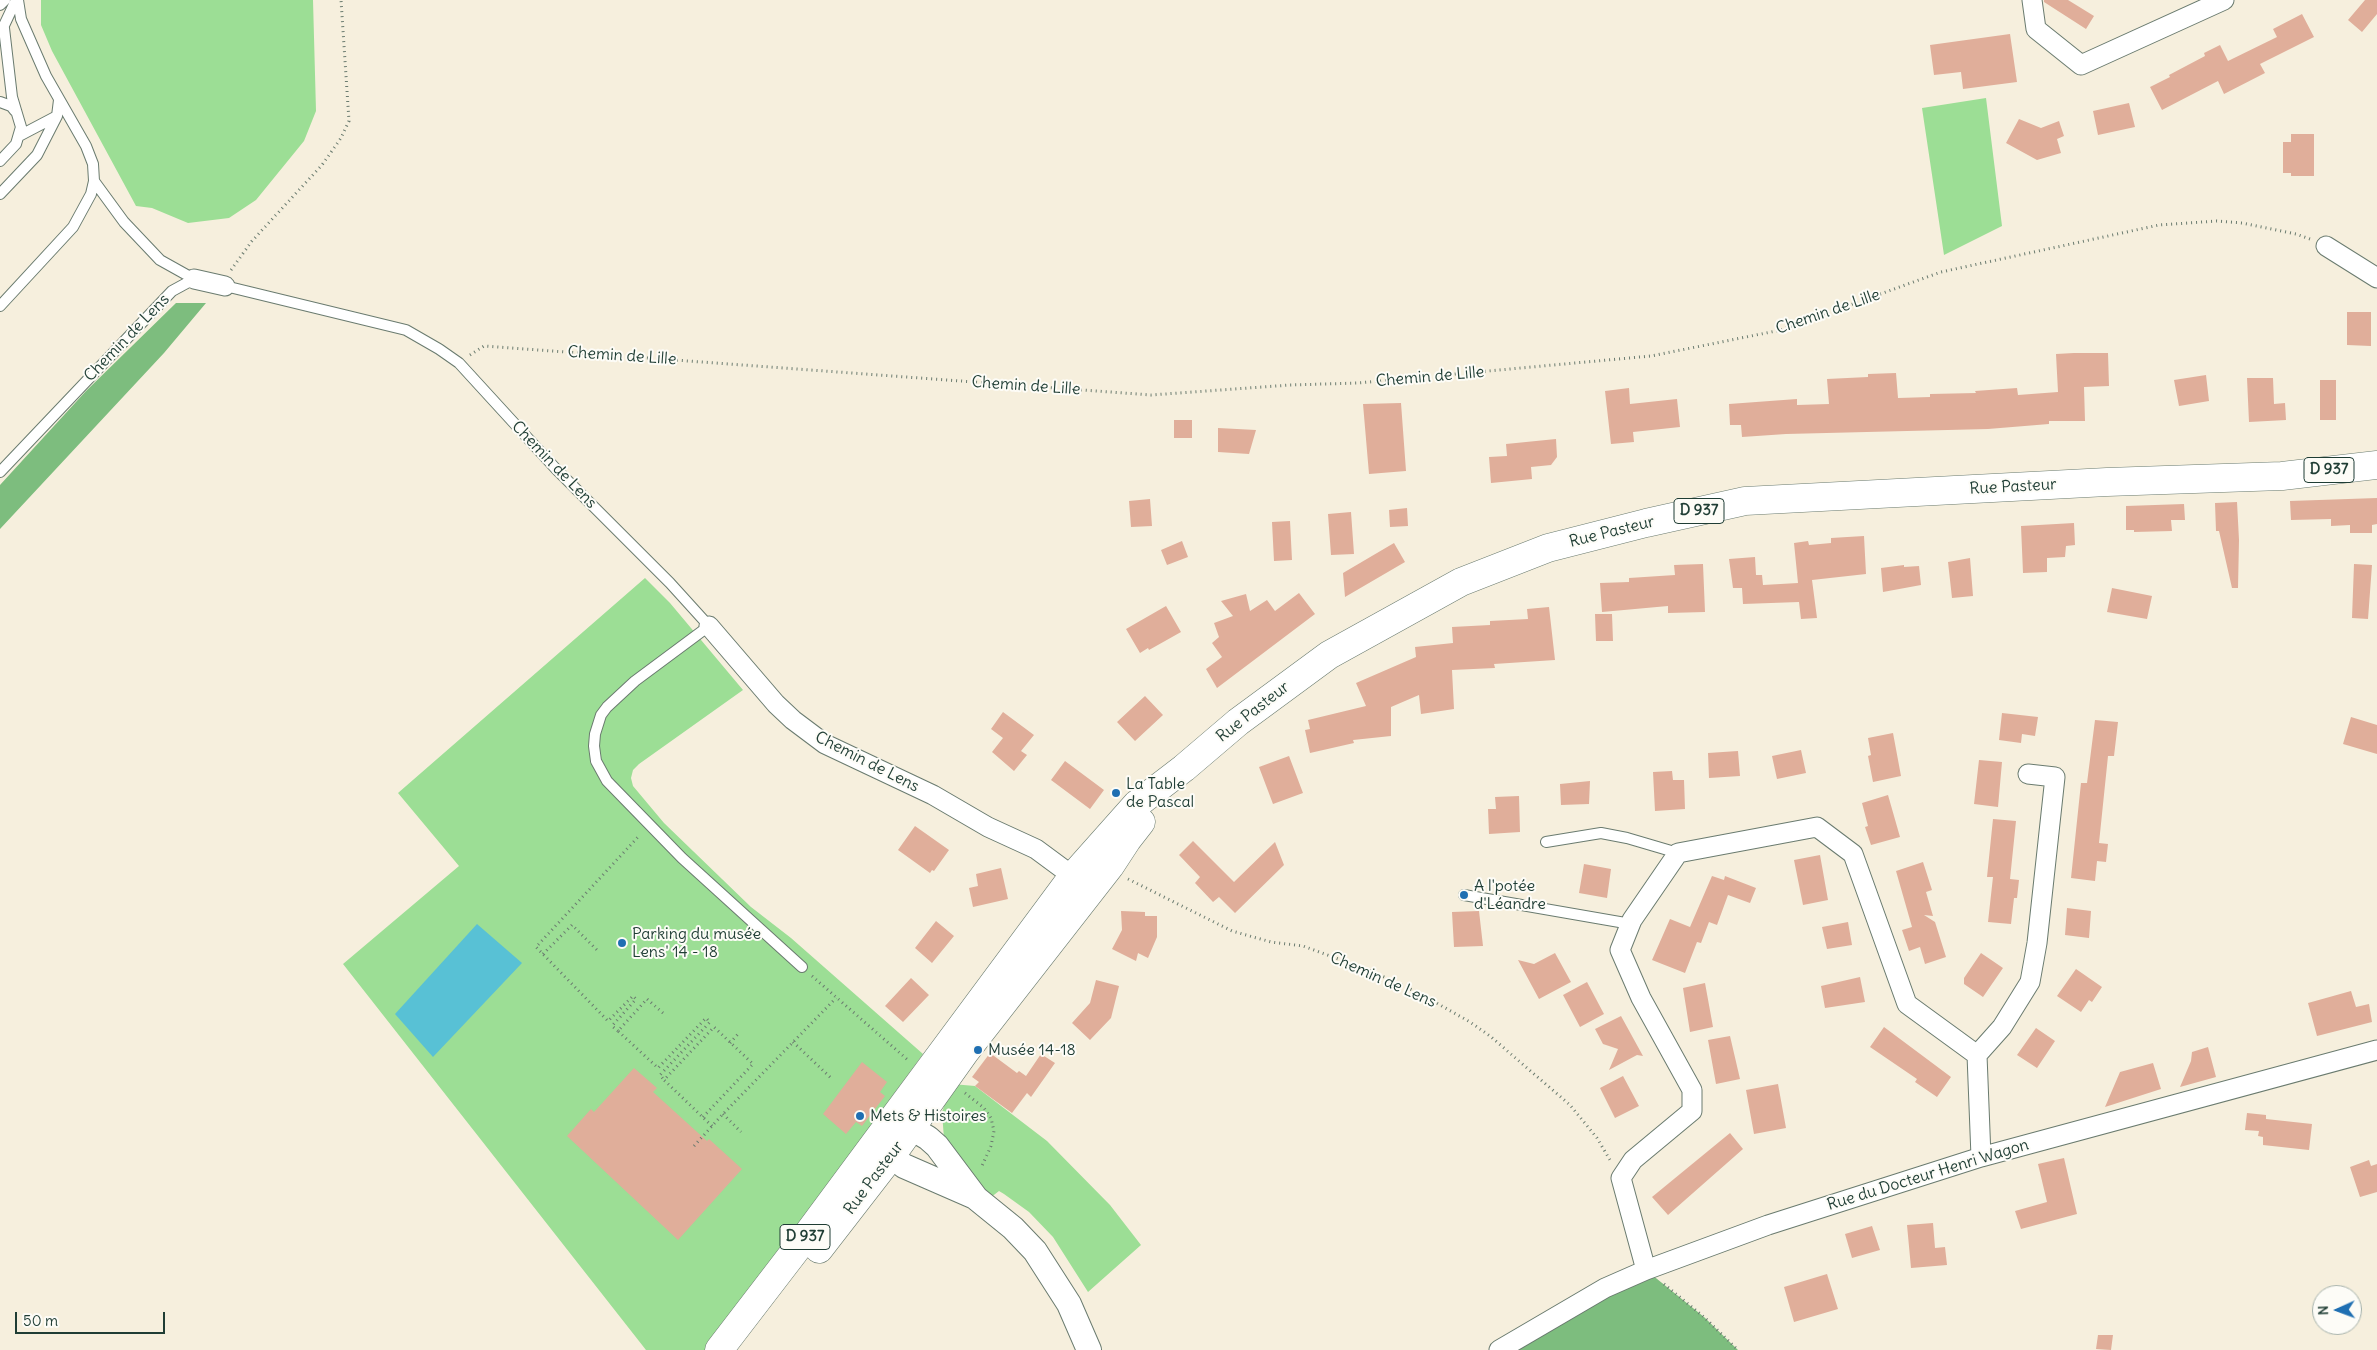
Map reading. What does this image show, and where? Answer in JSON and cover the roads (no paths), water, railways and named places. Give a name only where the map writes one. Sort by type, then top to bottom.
[{"type":"main road","name":"Rue Pasteur","points":[[734,1346],[892,1136],[953,1069],[1137,804],[1184,768],[1238,722],[1329,655],[1461,582],[1548,548],[1646,523],[1745,501],[2107,482],[2282,476],[2377,465]]},
{"type":"main road","name":"Rue Pasteur","points":[[2282,476],[2377,481]]},
{"type":"main road","name":"Rue Pasteur","points":[[892,1136],[925,1073],[1082,883]]},
{"type":"street","points":[[2032,0],[2036,30],[2081,65],[2224,0]]},
{"type":"street","points":[[2326,246],[2377,278]]},
{"type":"street","name":"Chemin de Lens","points":[[194,279],[225,286]]},
{"type":"street","name":"Chemin de Lens","points":[[709,626],[776,704],[793,720],[825,744],[933,795],[988,827],[1036,849],[1082,883]]},
{"type":"street","points":[[1981,1157],[1977,1055],[2002,1027],[2030,982],[2038,943],[2055,776],[2028,774]]},
{"type":"street","points":[[1646,1270],[1621,1178],[1633,1160],[1692,1111],[1692,1090],[1641,998],[1620,950],[1631,924],[1678,853],[1817,827],[1853,854],[1907,1004],[1977,1055]]},
{"type":"street","name":"Rue du Docteur Henri Wagon","points":[[1499,1350],[1605,1288],[1646,1270],[1768,1225],[1981,1157],[2377,1050]]},
{"type":"street","points":[[892,1136],[904,1166],[922,1176],[976,1198]]},
{"type":"street","points":[[892,1136],[936,1146],[976,1198],[1013,1228],[1034,1251],[1070,1304],[1089,1350]]},
{"type":"lane","points":[[0,5],[5,0]]},
{"type":"lane","points":[[0,161],[16,144],[21,127],[12,97],[2,30],[17,0]]},
{"type":"lane","points":[[0,306],[73,227],[91,194],[94,181],[93,164],[86,146],[46,76],[21,19],[17,0]]},
{"type":"lane","points":[[0,194],[37,155],[57,116],[59,100]]},
{"type":"lane","points":[[0,102],[11,106],[16,112]]},
{"type":"lane","points":[[19,136],[57,116]]},
{"type":"lane","points":[[94,181],[124,222],[160,260],[194,279]]},
{"type":"lane","name":"Chemin de Lens","points":[[0,472],[172,291],[194,279]]},
{"type":"lane","name":"Chemin de Lens","points":[[225,286],[406,330],[459,363],[556,469],[670,583],[709,626]]},
{"type":"lane","points":[[709,626],[635,681],[607,707],[601,715],[595,734],[596,761],[607,781],[682,858],[802,967]]},
{"type":"lane","points":[[1546,842],[1601,833],[1627,838],[1678,853]]},
{"type":"lane","points":[[1464,895],[1631,924]]},
{"type":"water","points":[[477,924],[522,963],[433,1057],[395,1014]]},
{"type":"place","name":"La Table de Pascal","points":[[1116,793]]},
{"type":"place","name":"A l'potée d'Léandre","points":[[1464,895]]},
{"type":"place","name":"Parking du musée Lens' 14 - 18","points":[[622,943]]},
{"type":"place","name":"Musée 14-18","points":[[978,1050]]},
{"type":"place","name":"Mets & Histoires","points":[[860,1116]]}]
